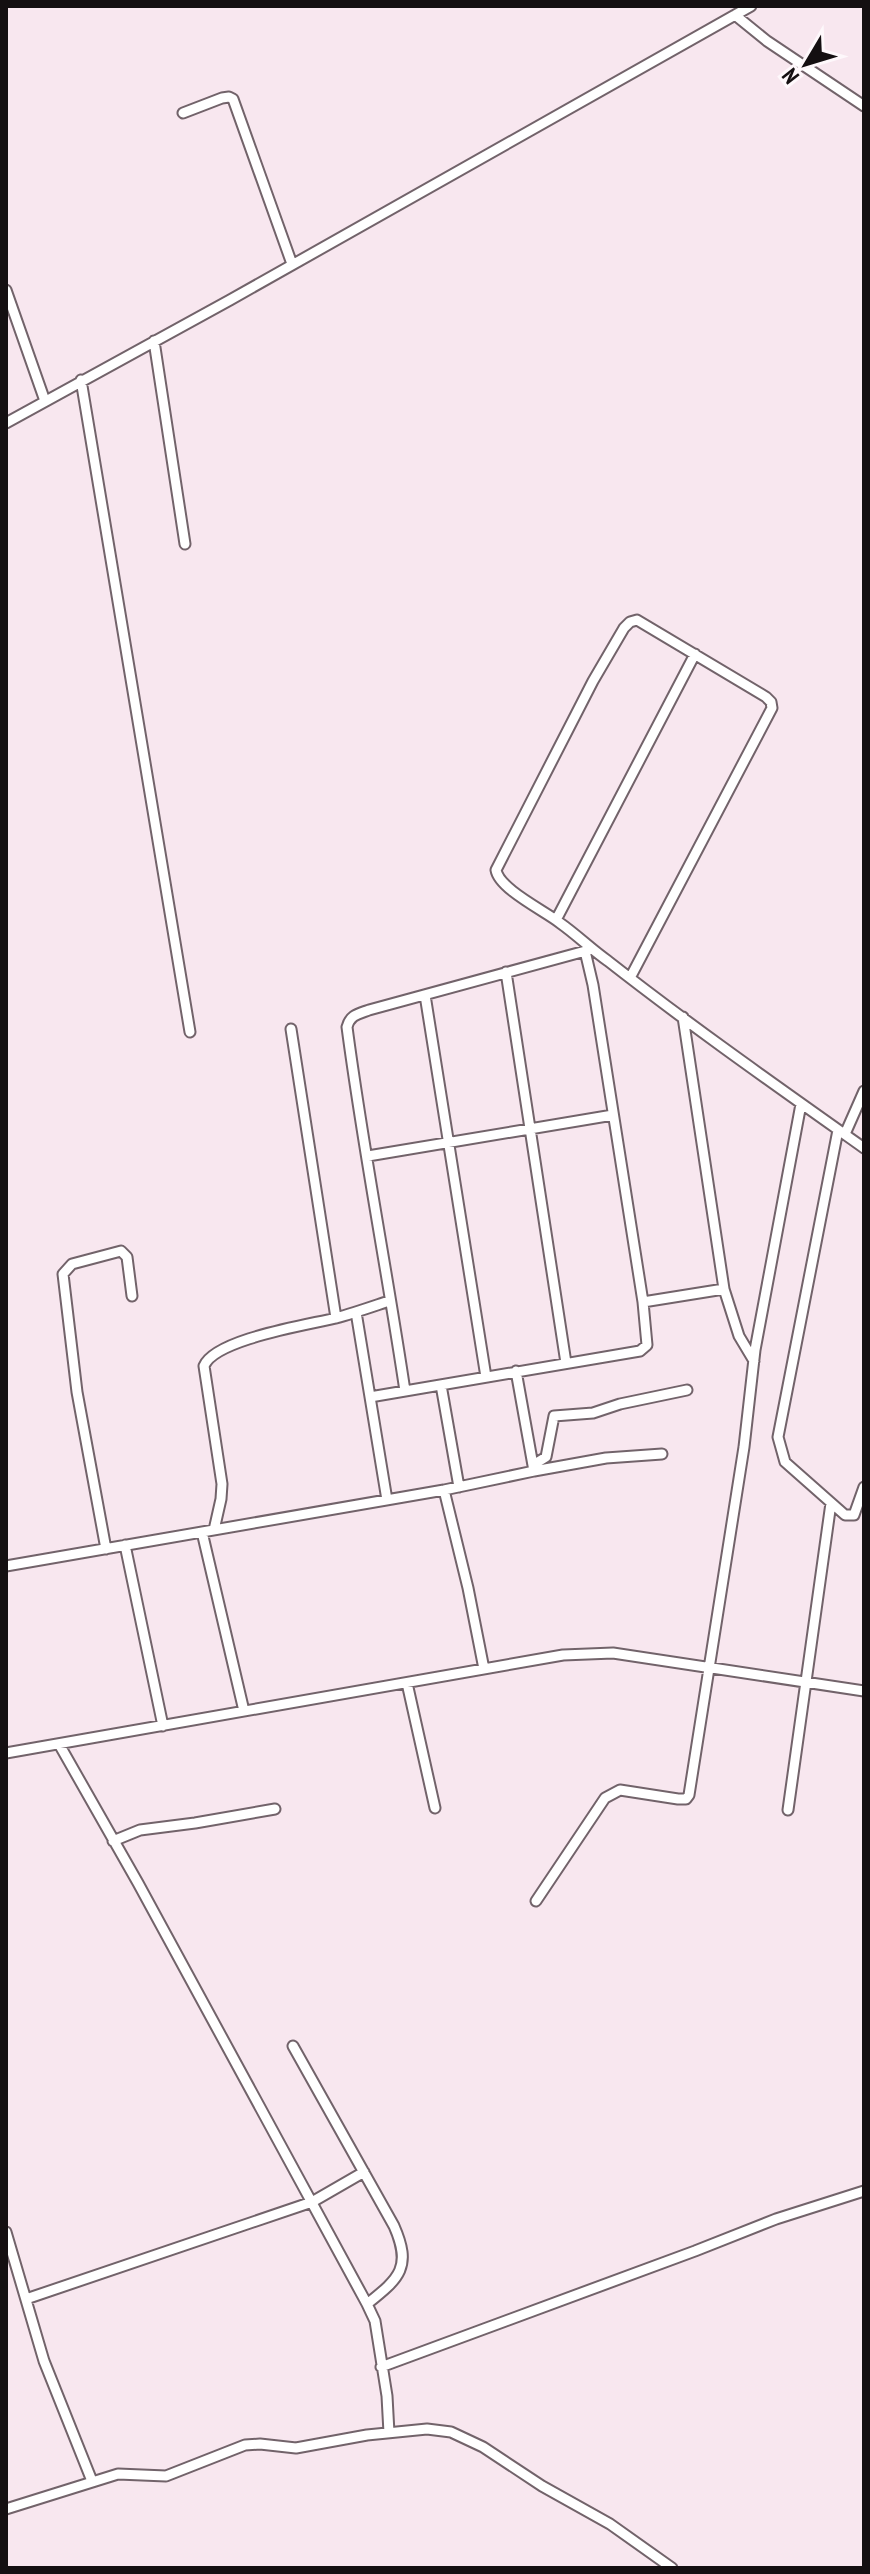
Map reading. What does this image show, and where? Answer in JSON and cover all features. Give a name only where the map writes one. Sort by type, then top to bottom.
[{"type":"street","points":[[6,423],[751,6]]},
{"type":"street","points":[[735,15],[767,41],[864,106]]},
{"type":"street","points":[[183,113],[222,98],[233,99],[292,264]]},
{"type":"street","points":[[6,290],[45,401]]},
{"type":"street","points":[[154,341],[185,544]]},
{"type":"street","points":[[81,380],[190,1032]]},
{"type":"street","points":[[630,978],[772,708],[766,697],[637,620],[624,628],[586,695],[496,870],[497,876],[507,887],[556,920],[589,950],[864,1148]]},
{"type":"street","points":[[556,920],[695,654]]},
{"type":"street","points":[[405,1391],[355,1092],[348,1021],[369,1010],[589,950]]},
{"type":"street","points":[[370,1397],[644,1349],[647,1340],[643,1302],[589,950]]},
{"type":"street","points":[[506,972],[566,1363]]},
{"type":"street","points":[[425,995],[486,1377]]},
{"type":"street","points":[[683,1017],[724,1289],[739,1336],[754,1361]]},
{"type":"street","points":[[291,1029],[336,1318]]},
{"type":"street","points":[[864,1091],[842,1132],[778,1437],[785,1462],[845,1515],[854,1515],[864,1487]]},
{"type":"street","points":[[536,1901],[597,1809],[612,1793],[620,1790],[678,1799],[686,1799],[689,1795],[744,1447],[754,1361],[801,1104]]},
{"type":"street","points":[[368,1156],[613,1115]]},
{"type":"street","points":[[106,1549],[77,1392],[63,1274],[72,1264],[121,1251],[127,1257],[132,1296]]},
{"type":"street","points":[[643,1302],[724,1289]]},
{"type":"street","points":[[214,1530],[222,1484],[204,1366],[206,1361],[217,1353],[267,1333],[336,1318],[389,1301]]},
{"type":"street","points":[[356,1312],[387,1500]]},
{"type":"street","points":[[516,1371],[534,1468]]},
{"type":"street","points":[[441,1385],[459,1487]]},
{"type":"street","points":[[534,1468],[546,1457],[554,1416],[593,1413],[687,1390]]},
{"type":"street","points":[[6,1566],[444,1490],[534,1468],[594,1459],[662,1454]]},
{"type":"street","points":[[444,1490],[484,1669]]},
{"type":"street","points":[[788,1810],[831,1503]]},
{"type":"street","points":[[202,1532],[244,1711]]},
{"type":"street","points":[[125,1545],[163,1726]]},
{"type":"street","points":[[6,1753],[563,1655],[613,1653],[864,1691]]},
{"type":"street","points":[[407,1683],[435,1808]]},
{"type":"street","points":[[59,1744],[367,2304],[375,2321],[387,2396],[389,2433]]},
{"type":"street","points":[[113,1841],[140,1830],[275,1809]]},
{"type":"street","points":[[293,2046],[403,2247],[404,2262],[399,2276],[367,2304]]},
{"type":"street","points":[[26,2299],[312,2202],[364,2172]]},
{"type":"street","points":[[381,2367],[776,2219],[864,2191]]},
{"type":"street","points":[[6,2232],[44,2361],[92,2481]]},
{"type":"street","points":[[6,2509],[118,2474],[166,2476],[245,2445],[296,2448],[427,2429],[451,2432],[483,2447],[542,2486],[610,2524],[672,2568]]}]
